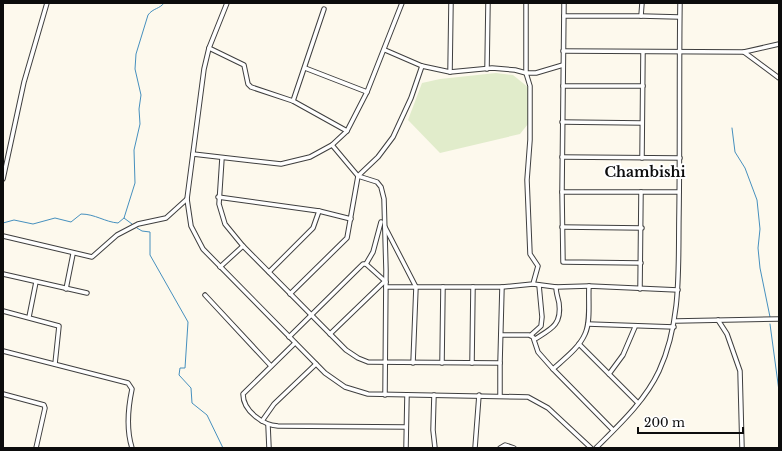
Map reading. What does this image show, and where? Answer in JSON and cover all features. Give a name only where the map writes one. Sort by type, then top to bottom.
[{"type":"street","points":[[3,179],[24,82],[47,3]]},
{"type":"street","points":[[227,3],[209,48],[201,81],[187,200],[189,219],[194,233],[203,249],[331,379],[345,387],[368,394],[385,395],[500,395],[528,397],[541,403],[591,448]]},
{"type":"street","points":[[192,154],[275,164],[287,164],[310,157],[332,145],[347,131],[368,92],[402,3]]},
{"type":"street","points":[[450,72],[451,3]]},
{"type":"street","points":[[487,70],[488,3]]},
{"type":"street","points":[[526,3],[526,73],[530,86],[530,140],[527,180],[530,254],[538,266],[533,284]]},
{"type":"street","points":[[564,3],[562,122],[563,262],[641,263]]},
{"type":"street","points":[[641,16],[642,3]]},
{"type":"street","points":[[596,448],[638,403],[659,371],[671,342],[676,321],[678,290],[680,158],[680,3]]},
{"type":"street","points":[[293,101],[324,9]]},
{"type":"street","points":[[564,16],[679,17]]},
{"type":"street","points":[[563,51],[744,52],[779,44]]},
{"type":"street","points":[[209,48],[244,65],[248,84],[251,87],[293,101],[347,131]]},
{"type":"street","points":[[385,50],[422,66],[450,72],[501,68],[526,73],[541,72],[563,65]]},
{"type":"street","points":[[642,158],[643,52]]},
{"type":"street","points":[[744,52],[779,78]]},
{"type":"street","points":[[290,294],[347,238],[358,176],[378,157],[393,137],[422,66]]},
{"type":"street","points":[[305,68],[368,92]]},
{"type":"street","points":[[563,86],[643,86]]},
{"type":"street","points":[[562,122],[642,123]]},
{"type":"street","points":[[332,145],[358,176],[377,182],[381,187],[384,199],[382,224],[386,287],[385,395]]},
{"type":"street","points":[[562,157],[680,158]]},
{"type":"street","points":[[222,158],[218,197],[222,218],[243,246],[346,350],[358,358],[368,362],[500,363]]},
{"type":"street","points":[[562,192],[679,192]]},
{"type":"street","points":[[640,289],[642,228],[641,192]]},
{"type":"street","points":[[218,197],[319,211],[351,219]]},
{"type":"street","points":[[3,236],[90,258],[117,235],[138,224],[166,218],[187,200]]},
{"type":"street","points":[[269,272],[313,228],[319,211]]},
{"type":"street","points":[[289,337],[363,264],[366,264],[374,252],[382,224]]},
{"type":"street","points":[[382,224],[416,287],[413,363]]},
{"type":"street","points":[[562,227],[642,228]]},
{"type":"street","points":[[220,267],[243,246]]},
{"type":"street","points":[[66,288],[73,254]]},
{"type":"street","points":[[366,264],[385,281]]},
{"type":"street","points":[[3,274],[87,293]]},
{"type":"street","points":[[330,334],[385,281]]},
{"type":"street","points":[[29,317],[36,282]]},
{"type":"street","points":[[386,287],[502,287],[533,284],[556,287],[589,286],[678,290]]},
{"type":"street","points":[[501,335],[531,335],[541,326],[542,317],[539,285]]},
{"type":"street","points":[[553,369],[579,344],[586,334],[588,324],[589,286]]},
{"type":"street","points":[[442,363],[443,287]]},
{"type":"street","points":[[472,363],[473,287]]},
{"type":"street","points":[[500,395],[502,287]]},
{"type":"street","points":[[535,340],[558,322],[560,306],[556,287]]},
{"type":"street","points":[[205,295],[271,366]]},
{"type":"street","points":[[3,311],[59,326],[55,364]]},
{"type":"street","points":[[676,321],[779,319]]},
{"type":"street","points":[[718,320],[727,334],[740,371],[742,448]]},
{"type":"street","points":[[588,324],[635,327],[674,327]]},
{"type":"street","points":[[609,374],[623,355],[635,327]]},
{"type":"street","points":[[531,335],[535,340],[538,352],[613,430]]},
{"type":"street","points":[[295,343],[243,394],[243,399],[251,411],[262,421],[268,424],[406,426]]},
{"type":"street","points":[[579,344],[638,403]]},
{"type":"street","points":[[3,351],[124,381],[131,385],[132,389],[128,416],[129,439],[132,448]]},
{"type":"street","points":[[262,421],[274,404],[316,364]]},
{"type":"street","points":[[3,394],[44,406],[45,408],[36,448]]},
{"type":"street","points":[[406,448],[407,395]]},
{"type":"street","points":[[434,395],[433,430],[435,448]]},
{"type":"street","points":[[475,448],[479,395]]},
{"type":"street","points":[[268,424],[268,448]]},
{"type":"street","points":[[500,448],[506,445],[514,448]]},
{"type":"green space","points":[[496,73],[513,75],[529,88],[528,124],[520,134],[440,153],[408,120],[422,83],[440,79]]},
{"type":"waterway","points":[[132,224],[124,218],[135,183],[134,150],[140,124],[139,109],[141,95],[135,69],[136,54],[148,15],[164,3]]},
{"type":"waterway","points":[[732,128],[735,152],[745,168],[757,200],[760,229],[758,248],[760,268],[770,317]]},
{"type":"waterway","points":[[3,223],[14,220],[33,224],[55,218],[71,222],[81,214],[91,215],[118,223],[124,218]]},
{"type":"waterway","points":[[137,228],[142,231],[150,232],[150,255],[188,322],[185,368],[180,368],[179,375],[191,388],[192,403],[207,415],[223,448]]},
{"type":"waterway","points":[[770,324],[779,391]]},
{"type":"district","name":"Chambishi","points":[[645,172]]}]
